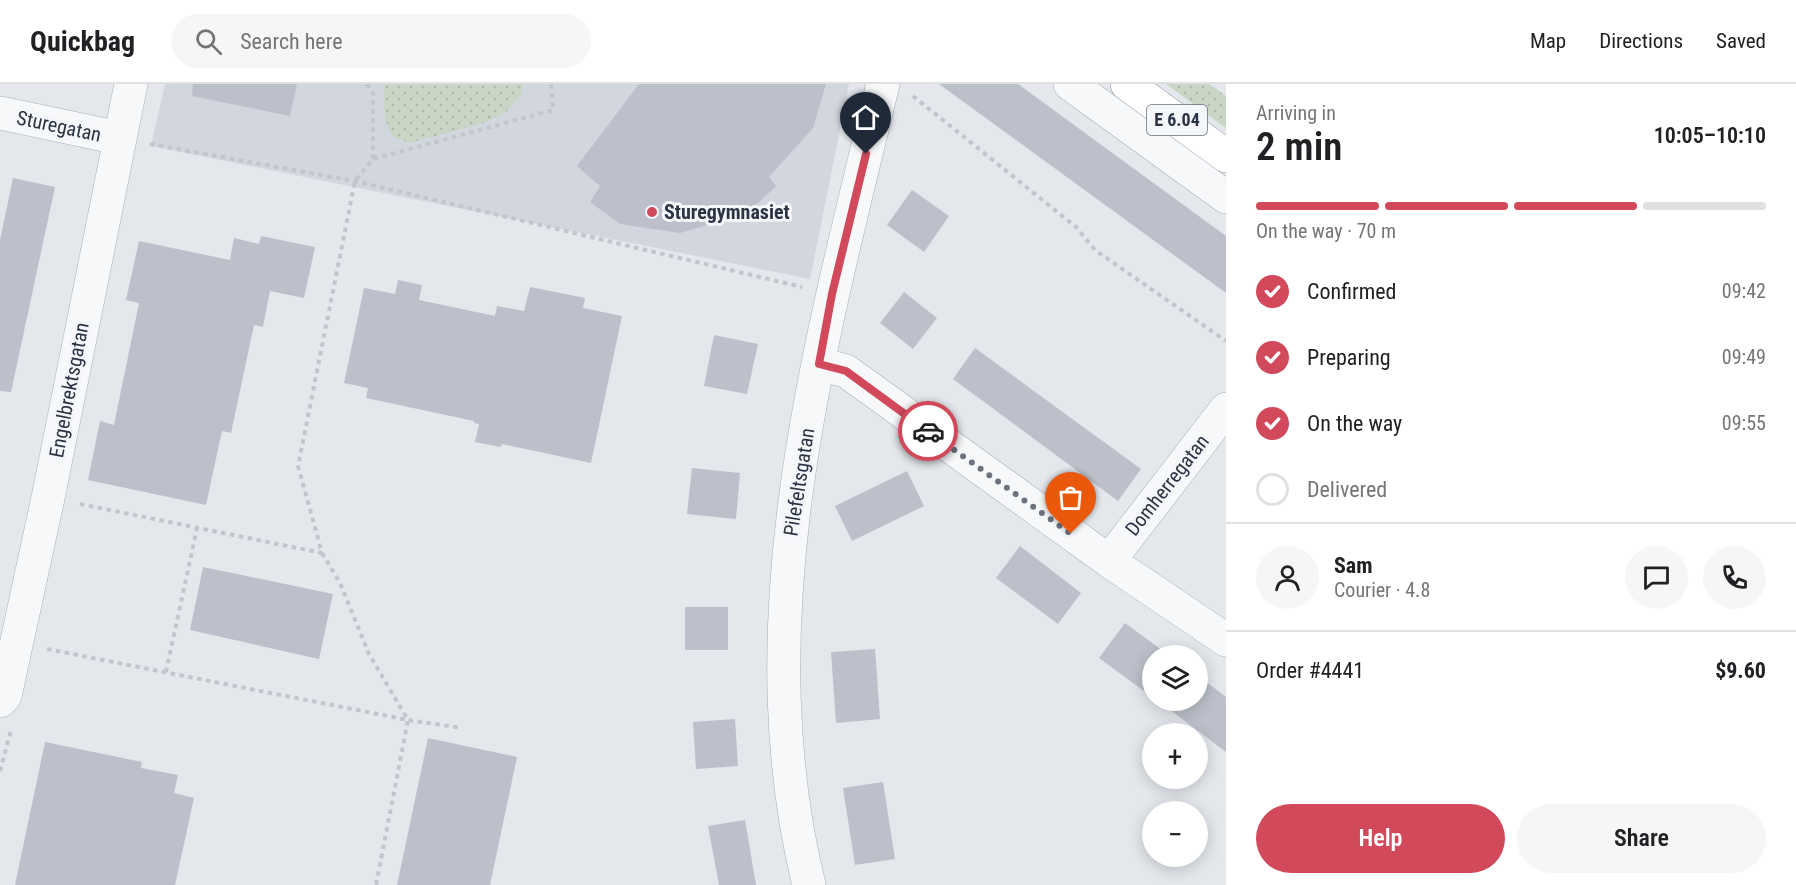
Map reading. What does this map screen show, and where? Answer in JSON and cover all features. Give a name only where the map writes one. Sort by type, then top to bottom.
[{"type":"highway","name":"E 6.04","points":[[1127,84],[1226,156]]},
{"type":"street","name":"Engelbrektsgatan","points":[[2,699],[48,498],[130,84]]},
{"type":"street","points":[[1070,84],[1226,197]]},
{"type":"street","name":"Pilefeltsgatan","points":[[809,885],[789,778],[784,711],[785,585],[798,473],[832,294],[895,88]]},
{"type":"street","name":"Sturegatan","points":[[0,113],[119,138]]},
{"type":"street","points":[[819,364],[846,371],[1109,561],[1226,640]]},
{"type":"street","name":"Domherregatan","points":[[1109,561],[1226,409]]},
{"type":"path","points":[[368,84],[373,93],[373,159]]},
{"type":"path","points":[[376,885],[408,720],[369,654],[340,583],[322,553],[298,466],[355,181],[373,159],[553,110],[551,84]]},
{"type":"path","points":[[895,88],[1076,227],[1095,249],[1226,341]]},
{"type":"path","points":[[119,138],[355,181],[832,294]]},
{"type":"path","points":[[48,498],[322,553]]},
{"type":"path","points":[[166,672],[197,528]]},
{"type":"path","points":[[16,643],[408,720],[462,728]]},
{"type":"shaded area","name":"Sturegymnasiet","points":[[165,84],[849,84],[810,279],[151,146]]},
{"type":"green space","points":[[383,84],[523,84],[521,95],[506,112],[483,123],[410,143],[392,136],[385,119]]},
{"type":"green space","points":[[1166,84],[1209,84],[1226,96],[1226,128]]},
{"type":"building","points":[[193,84],[297,84],[290,116],[192,96]]},
{"type":"building","points":[[639,84],[826,84],[813,128],[769,177],[776,186],[748,213],[680,233],[620,224],[590,202],[600,186],[577,166]]},
{"type":"building","points":[[939,84],[1018,84],[1226,236],[1226,293]]},
{"type":"building","points":[[13,178],[55,187],[11,392],[0,391],[0,240]]},
{"type":"building","points":[[912,190],[949,216],[924,252],[887,225]]},
{"type":"building","points":[[261,236],[315,247],[304,298],[270,291],[263,327],[254,325],[231,433],[222,431],[206,505],[88,480],[100,421],[114,425],[139,303],[126,300],[139,241],[230,260],[234,238],[259,244]]},
{"type":"building","points":[[398,280],[422,285],[419,300],[495,316],[497,306],[524,311],[530,287],[585,298],[583,308],[622,316],[591,463],[502,444],[501,447],[475,442],[479,424],[474,421],[366,398],[368,388],[344,383],[364,288],[395,294]]},
{"type":"building","points":[[904,292],[937,318],[913,349],[880,323]]},
{"type":"building","points":[[714,335],[758,344],[747,394],[704,386]]},
{"type":"building","points":[[975,348],[1141,469],[1118,501],[953,379]]},
{"type":"building","points":[[692,468],[740,473],[736,519],[687,514]]},
{"type":"building","points":[[907,471],[924,506],[852,541],[835,506]]},
{"type":"building","points":[[1020,546],[1081,593],[1058,624],[996,578]]},
{"type":"building","points":[[203,567],[333,594],[319,659],[190,630]]},
{"type":"building","points":[[685,607],[728,607],[728,650],[685,650]]},
{"type":"building","points":[[1125,623],[1155,645],[1142,645],[1142,690],[1099,658]]},
{"type":"building","points":[[875,649],[880,719],[836,723],[831,652]]},
{"type":"building","points":[[1208,683],[1226,697],[1226,752],[1208,738],[1208,723],[1188,723],[1172,711],[1208,711]]},
{"type":"building","points":[[735,719],[738,766],[696,769],[693,722]]},
{"type":"building","points":[[428,738],[517,757],[490,885],[397,885]]},
{"type":"building","points":[[45,742],[142,762],[141,768],[178,775],[174,793],[194,798],[175,885],[15,885]]},
{"type":"building","points":[[883,782],[895,859],[855,865],[843,788]]},
{"type":"building","points":[[745,820],[756,885],[719,885],[708,826]]},
{"type":"way so far","points":[[928,431],[1071,534]]},
{"type":"place","name":"Sturegymnasiet","points":[[652,212]]},
{"type":"route","points":[[866,154],[832,294],[819,364],[846,371],[928,431]]}]
